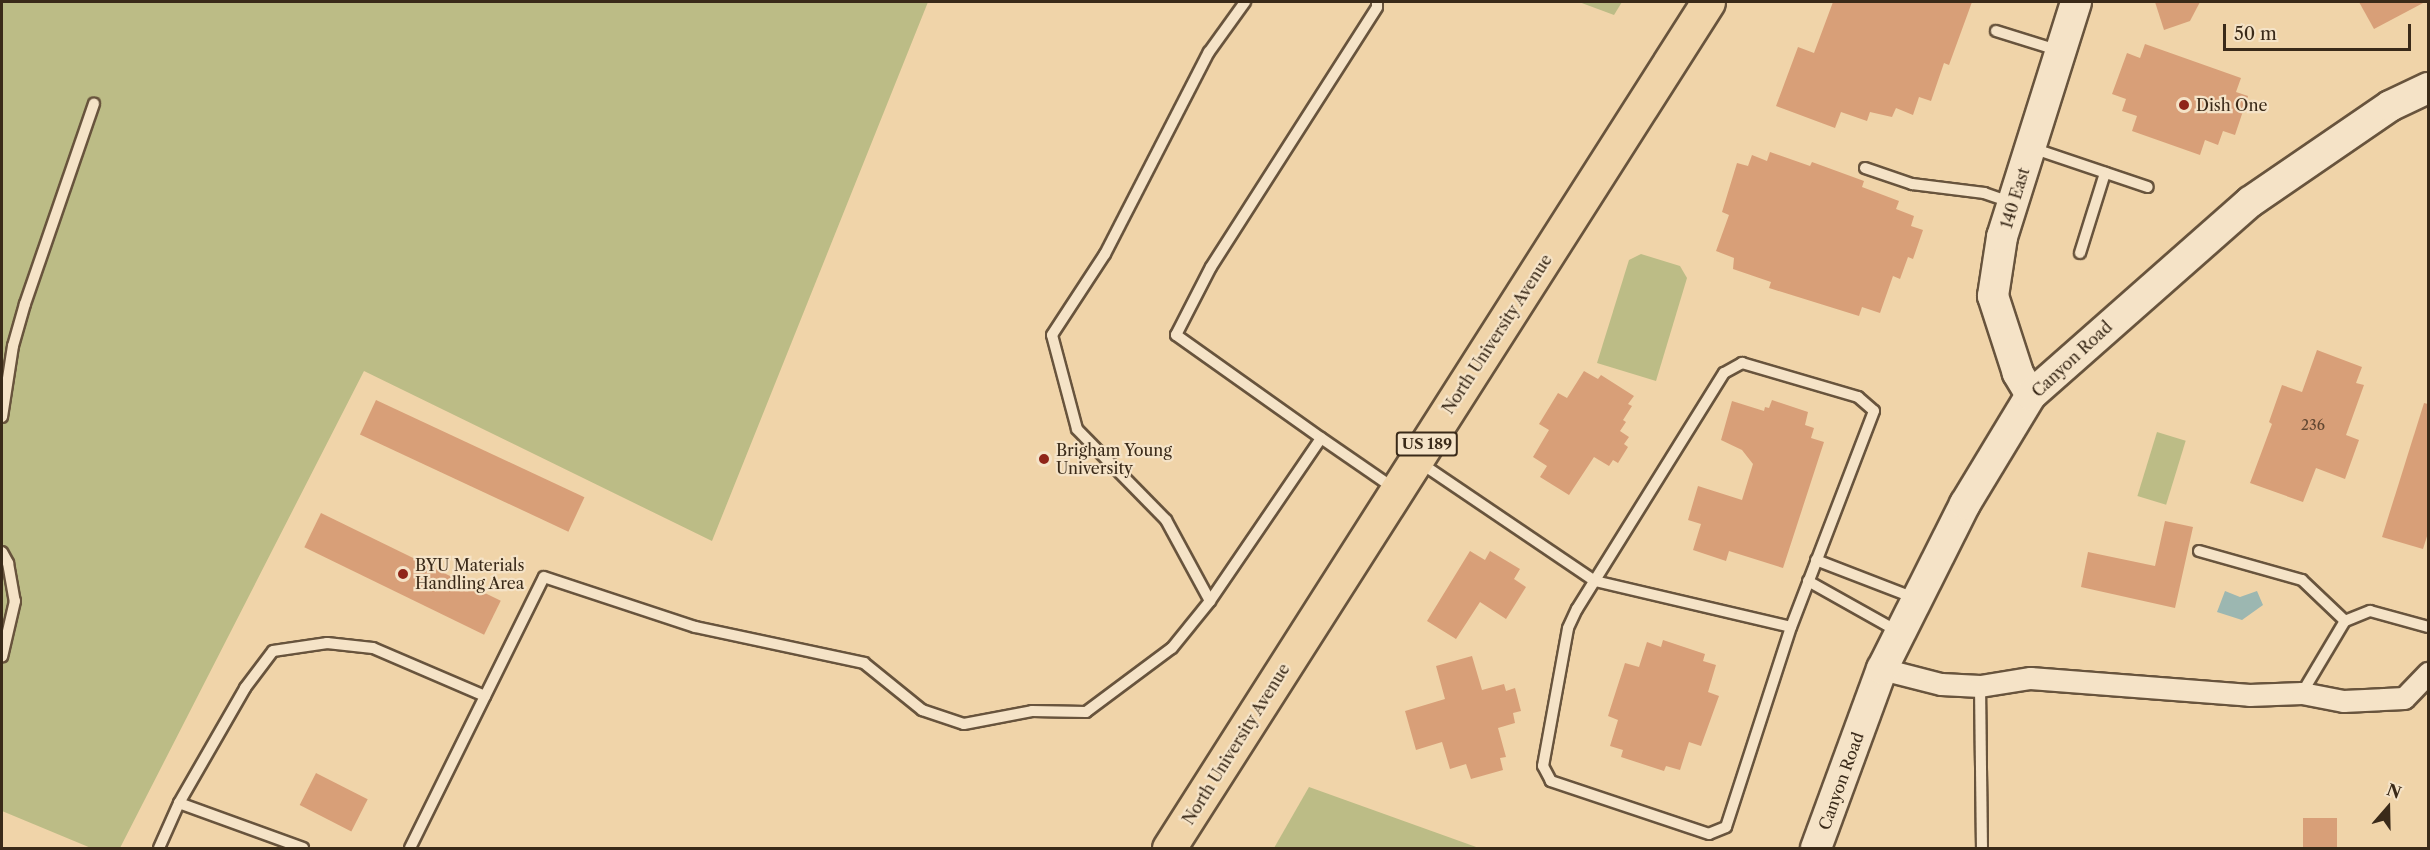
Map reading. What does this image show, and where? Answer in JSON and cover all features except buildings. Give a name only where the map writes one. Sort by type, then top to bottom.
[{"type":"highway","name":"North University Avenue","points":[[1169,849],[1708,2]]},
{"type":"main road","name":"140 East","points":[[2031,395],[2018,373],[1993,296],[2002,237],[2076,2]]},
{"type":"main road","name":"Canyon Road","points":[[1816,849],[1882,669],[1965,504],[2031,395],[2250,202],[2390,106],[2428,88]]},
{"type":"street","points":[[1882,669],[1941,684],[1980,686],[2030,678],[2249,695],[2302,693],[2343,700],[2404,698],[2428,673]]},
{"type":"lane","points":[[1210,601],[1166,520],[1077,429],[1052,335],[1105,254],[1209,52],[1245,2]]},
{"type":"lane","points":[[1377,2],[1377,7],[1211,267],[1176,335],[1397,490]]},
{"type":"lane","points":[[1996,31],[2060,51]]},
{"type":"lane","points":[[2,417],[13,346],[25,304],[94,104]]},
{"type":"lane","points":[[2030,148],[2148,187]]},
{"type":"lane","points":[[1865,168],[1912,184],[1984,193],[2013,204]]},
{"type":"lane","points":[[2080,253],[2105,173]]},
{"type":"lane","points":[[1742,363],[1858,397],[1874,411],[1791,627],[1726,827],[1709,834],[1551,781],[1543,766],[1568,628],[1595,581],[1724,373],[1742,363]]},
{"type":"lane","points":[[410,849],[544,577],[695,627],[864,663],[922,710],[964,724],[1032,711],[1086,712],[1172,648],[1210,601],[1321,438]]},
{"type":"lane","points":[[1416,460],[1595,581],[1791,627]]},
{"type":"lane","points":[[2199,551],[2302,580],[2345,621]]},
{"type":"lane","points":[[2,552],[8,563],[15,601],[2,657]]},
{"type":"lane","points":[[1815,560],[1917,599]]},
{"type":"lane","points":[[1808,581],[1900,633]]},
{"type":"lane","points":[[2302,693],[2345,621],[2370,611],[2428,627]]},
{"type":"lane","points":[[159,849],[179,803],[245,688],[273,651],[327,643],[373,648],[485,696]]},
{"type":"lane","points":[[1980,686],[1982,849]]},
{"type":"lane","points":[[179,803],[303,849]]},
{"type":"green space","points":[[2,2],[928,2],[712,541],[364,371],[120,848],[91,848],[2,811]]},
{"type":"green space","points":[[1579,2],[1622,2],[1614,15]]},
{"type":"green space","points":[[1641,254],[1680,266],[1687,278],[1656,381],[1597,363],[1629,260]]},
{"type":"green space","points":[[2157,432],[2186,441],[2166,505],[2137,496]]},
{"type":"green space","points":[[1309,787],[1479,848],[1274,848]]},
{"type":"water","points":[[2225,591],[2240,597],[2257,591],[2263,605],[2242,620],[2217,612]]},
{"type":"place","name":"Dish One","points":[[2184,105]]},
{"type":"place","name":"Brigham Young University","points":[[1044,459]]},
{"type":"place","name":"BYU Materials Handling Area","points":[[403,574]]}]
